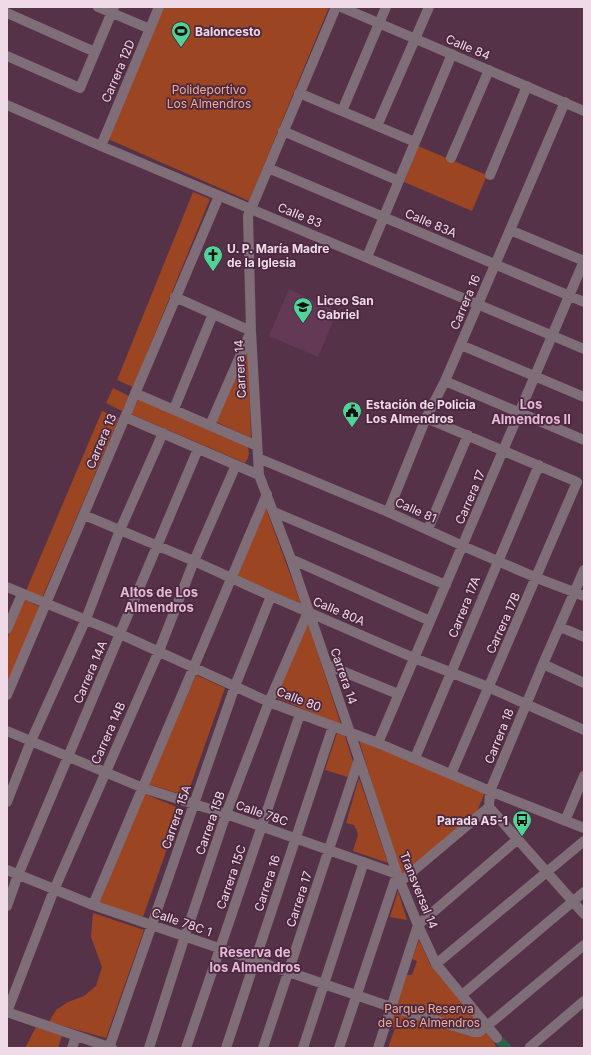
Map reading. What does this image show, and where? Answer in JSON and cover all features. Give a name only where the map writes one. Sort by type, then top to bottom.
[{"type":"street","points":[[98,7],[113,10],[150,29]]},
{"type":"street","name":"Carrera 12D","points":[[101,146],[159,7]]},
{"type":"street","name":"Carrera 14","points":[[336,7],[248,216],[251,330],[259,475],[291,559],[350,733]]},
{"type":"street","name":"Calle 84","points":[[342,7],[584,110]]},
{"type":"street","points":[[342,111],[386,7]]},
{"type":"street","points":[[378,126],[428,7]]},
{"type":"street","points":[[7,56],[80,88],[113,10]]},
{"type":"street","points":[[7,13],[95,52]]},
{"type":"street","points":[[367,257],[452,54]]},
{"type":"street","points":[[451,158],[489,70]]},
{"type":"street","points":[[490,175],[527,86]]},
{"type":"street","points":[[299,93],[415,142]]},
{"type":"street","name":"Carrera 16","points":[[388,512],[426,418],[461,345],[565,102]]},
{"type":"street","name":"Calle 83","points":[[7,105],[219,196],[584,349]]},
{"type":"street","points":[[284,131],[399,181]]},
{"type":"street","name":"Calle 83A","points":[[268,168],[584,302]]},
{"type":"street","name":"Carrera 13","points":[[7,695],[219,196]]},
{"type":"street","points":[[510,230],[584,261]]},
{"type":"street","name":"Carrera 17","points":[[378,743],[584,261]]},
{"type":"street","points":[[175,298],[251,330],[210,425]]},
{"type":"street","points":[[174,409],[213,314]]},
{"type":"street","points":[[461,345],[584,397]]},
{"type":"street","points":[[445,381],[584,440]]},
{"type":"street","points":[[135,393],[257,446]]},
{"type":"street","points":[[126,417],[259,475]]},
{"type":"street","points":[[426,418],[539,465]]},
{"type":"street","points":[[7,802],[31,741],[86,619],[120,530],[163,433]]},
{"type":"street","points":[[428,529],[468,435]]},
{"type":"street","name":"Carrera 14A","points":[[7,906],[18,875],[198,449]]},
{"type":"street","name":"Calle 81","points":[[258,458],[428,529],[537,578],[579,594]]},
{"type":"street","name":"Carrera 14B","points":[[7,1012],[54,890],[159,651],[194,561],[236,465]]},
{"type":"street","name":"Carrera 17B","points":[[451,774],[537,578],[577,482],[539,465]]},
{"type":"street","name":"Carrera 17A","points":[[415,758],[539,465]]},
{"type":"street","points":[[93,906],[267,494]]},
{"type":"street","points":[[274,512],[446,585]]},
{"type":"street","name":"Calle 80A","points":[[84,515],[158,545],[271,596],[414,658],[488,687],[584,730]]},
{"type":"street","points":[[291,559],[430,621]]},
{"type":"street","name":"Carrera 18","points":[[489,807],[490,791],[543,664],[560,627],[579,594],[584,570]]},
{"type":"street","name":"Calle 80","points":[[7,587],[159,651],[269,702],[378,743],[490,791],[584,828]]},
{"type":"street","points":[[7,629],[22,594]]},
{"type":"street","name":"Carrera 15A","points":[[110,1048],[235,686],[271,596]]},
{"type":"street","name":"Carrera 15B","points":[[149,1048],[226,814],[269,702],[308,612]]},
{"type":"street","points":[[560,627],[584,637]]},
{"type":"street","points":[[543,664],[584,683]]},
{"type":"street","points":[[328,665],[398,694]]},
{"type":"street","name":"Carrera 15C","points":[[186,1048],[300,714]]},
{"type":"street","name":"Carrera 16","points":[[226,1048],[333,726]]},
{"type":"street","name":"Calle 78C","points":[[7,731],[143,788],[226,814],[364,862],[398,878]]},
{"type":"street","name":"Transversal 14","points":[[350,733],[398,878],[436,964],[497,1038]]},
{"type":"street","name":"Carrera 17","points":[[263,1048],[359,759]]},
{"type":"street","points":[[565,821],[584,776]]},
{"type":"street","points":[[339,1048],[398,878],[489,807],[584,914]]},
{"type":"street","points":[[378,1048],[418,925],[518,839]]},
{"type":"street","points":[[436,964],[584,841]]},
{"type":"street","points":[[303,1048],[364,862]]},
{"type":"street","name":"Calle 78C 1","points":[[7,870],[93,906],[392,1007],[474,1032],[479,1032],[487,1026]]},
{"type":"street","points":[[462,995],[584,892]]},
{"type":"street","points":[[487,1026],[584,945]]},
{"type":"street","points":[[530,1047],[584,1001]]},
{"type":"street","points":[[7,1012],[110,1048]]},
{"type":"street","points":[[72,1048],[76,1036]]},
{"type":"shaded area","name":"Liceo San Gabriel","points":[[289,289],[337,312],[318,357],[269,336]]},
{"type":"green space","name":"Polideportivo Los Almendros","points":[[164,7],[329,7],[249,201],[108,139]]},
{"type":"green space","points":[[418,146],[487,175],[472,211],[404,182]]},
{"type":"green space","points":[[193,192],[210,199],[133,387],[117,380]]},
{"type":"green space","points":[[248,348],[251,438],[214,421]]},
{"type":"green space","points":[[113,388],[129,396],[122,411],[106,403]]},
{"type":"green space","points":[[139,399],[247,446],[249,453],[245,463],[131,414]]},
{"type":"green space","points":[[102,411],[119,418],[42,598],[26,591]]},
{"type":"green space","points":[[265,506],[301,604],[236,575]]},
{"type":"green space","points":[[24,599],[40,607],[7,684],[7,639]]},
{"type":"green space","points":[[308,623],[341,725],[275,697]]},
{"type":"green space","points":[[196,675],[225,688],[187,796],[148,784]]},
{"type":"green space","points":[[337,733],[345,736],[354,765],[351,778],[325,770]]},
{"type":"green space","points":[[359,740],[485,792],[476,814],[403,877],[387,832]]},
{"type":"green space","points":[[359,778],[388,863],[353,851],[358,834],[354,825],[346,823]]},
{"type":"green space","points":[[143,793],[181,809],[143,917],[99,903]]},
{"type":"green space","points":[[398,891],[407,920],[390,917]]},
{"type":"green space","points":[[93,913],[144,930],[106,1038],[49,1022],[56,1010],[68,1002],[84,996],[96,986],[102,967],[91,937]]},
{"type":"green space","name":"Parque Reserva de Los Almendros","points":[[419,940],[430,964],[481,1025],[496,1046],[494,1048],[388,1048],[395,1028],[389,1026],[407,975],[412,975],[417,961],[412,959]]},
{"type":"green space","points":[[36,1027],[62,1036],[58,1048],[25,1048]]},
{"type":"waterway","points":[[497,1038],[507,1048]]},
{"type":"place","name":"Baloncesto","points":[[181,48]]},
{"type":"place","name":"U. P. María Madre de la Iglesia","points":[[213,272]]},
{"type":"place","name":"Liceo San Gabriel","points":[[303,324]]},
{"type":"place","name":"Estación de Policia Los Almendros","points":[[352,428]]},
{"type":"place","name":"Parada A5-1","points":[[522,837]]},
{"type":"district","name":"Los Almendros II","points":[[531,412]]},
{"type":"district","name":"Altos de Los Almendros","points":[[159,600]]},
{"type":"district","name":"Reserva de los Almendros","points":[[255,960]]}]
